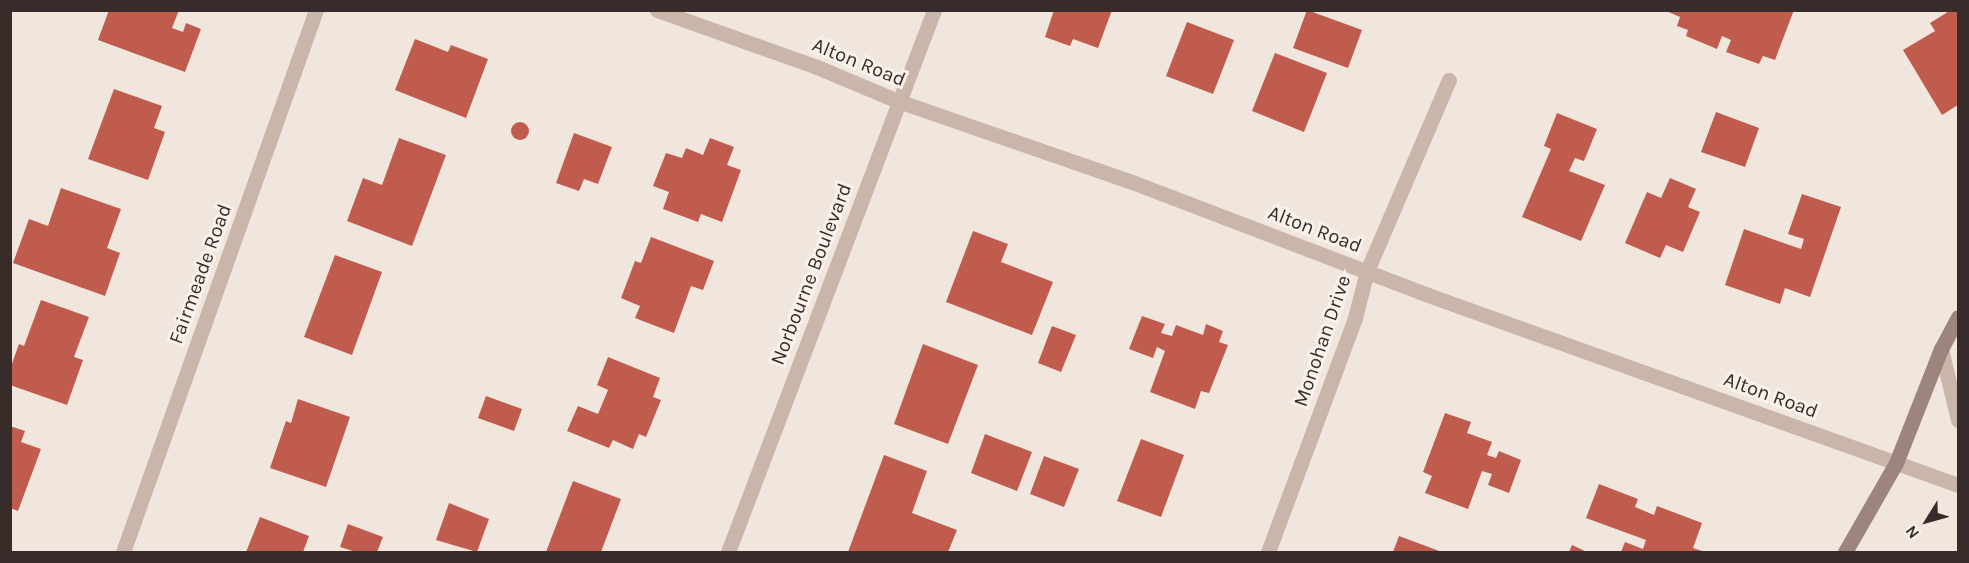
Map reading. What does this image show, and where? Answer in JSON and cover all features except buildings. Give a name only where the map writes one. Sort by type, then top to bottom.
[{"type":"street","name":"Fairmeade Road","points":[[123,552],[316,10]]},
{"type":"street","name":"Alton Road","points":[[657,10],[817,67],[898,101],[1132,182],[1367,272],[1959,485]]},
{"type":"street","name":"Norbourne Boulevard","points":[[728,552],[934,10]]},
{"type":"street","name":"Monohan Drive","points":[[1268,552],[1355,318],[1367,272],[1449,80]]},
{"type":"street","points":[[1845,552],[1896,463],[1941,350],[1959,317]]},
{"type":"street","points":[[1941,350],[1959,420]]}]
